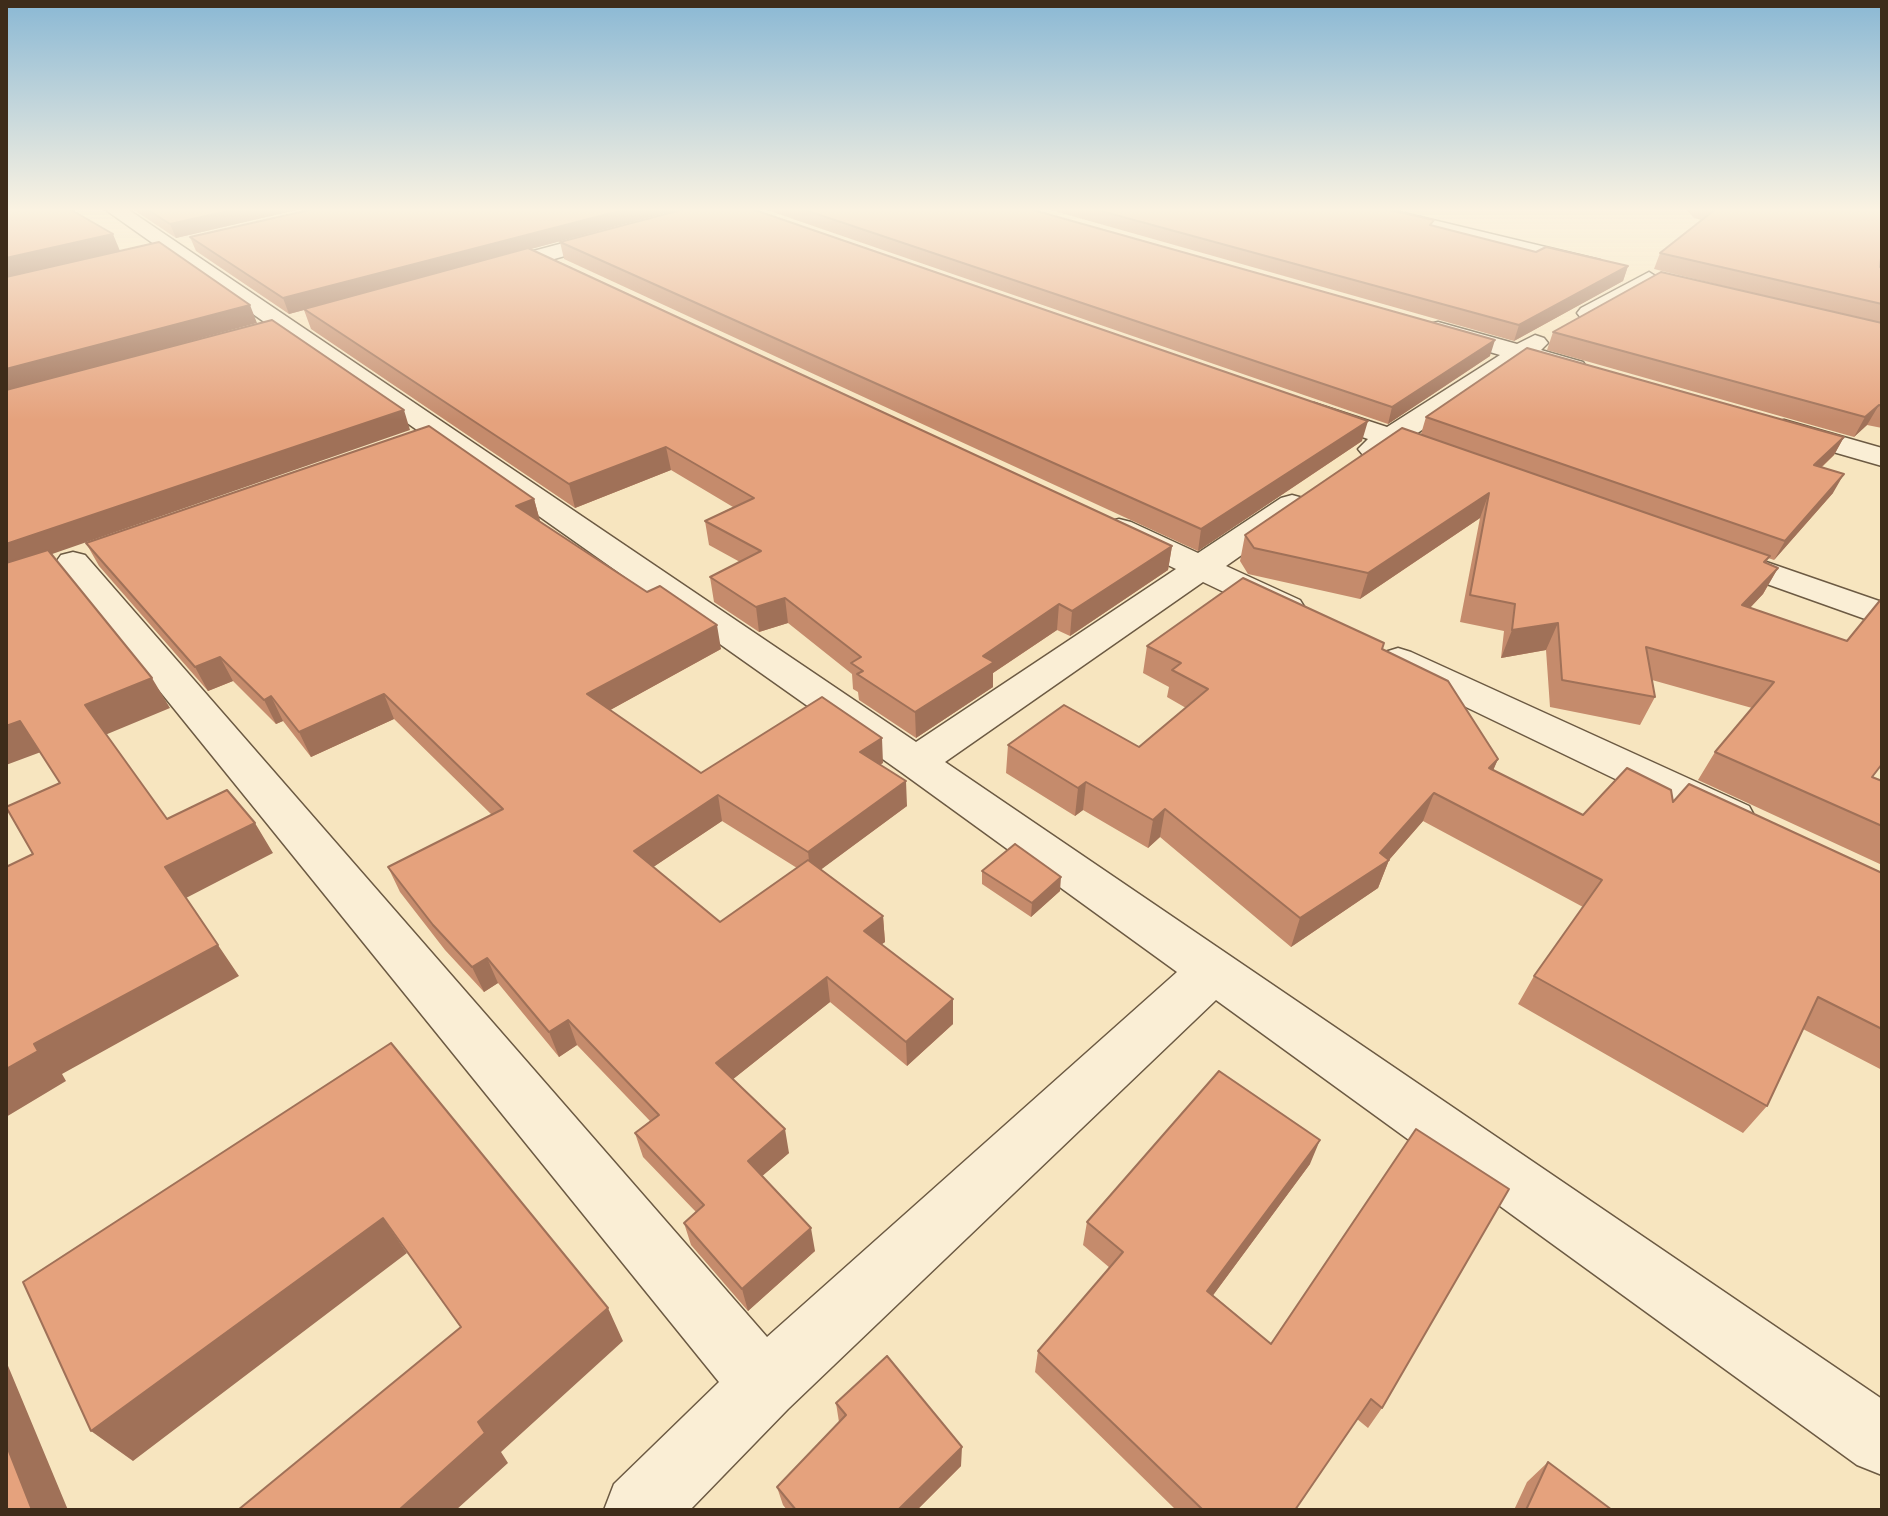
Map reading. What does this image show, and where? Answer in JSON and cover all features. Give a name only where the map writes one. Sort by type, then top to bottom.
[{"type":"street","points":[[218,279],[287,325],[426,438],[916,762],[1882,1440]]},
{"type":"street","points":[[1352,463],[1518,352],[1657,281],[1648,279]]},
{"type":"street","points":[[1411,322],[1594,374]]},
{"type":"street","points":[[1285,401],[1464,464]]},
{"type":"street","points":[[1761,422],[1882,457]]},
{"type":"street","points":[[916,762],[1314,489]]},
{"type":"street","points":[[1086,513],[1318,622]]},
{"type":"street","points":[[1688,545],[1882,614]]},
{"type":"street","points":[[74,562],[764,1385]]},
{"type":"street","points":[[1375,649],[1766,833]]},
{"type":"street","points":[[640,1510],[764,1385],[1212,972]]},
{"type":"building","points":[[6,279],[212,279],[250,305],[6,369]]},
{"type":"building","points":[[254,279],[357,279],[283,298]]},
{"type":"building","points":[[415,279],[594,279],[1172,546],[1072,611],[1059,604],[983,656],[994,662],[915,712],[857,674],[863,671],[851,663],[861,657],[785,598],[756,607],[710,577],[761,551],[705,521],[754,498],[666,447],[569,484],[304,309]]},
{"type":"building","points":[[642,279],[955,279],[1368,421],[1201,529]]},
{"type":"building","points":[[1010,279],[1277,279],[1495,340],[1392,407]]},
{"type":"building","points":[[1349,279],[1604,279],[1519,325]]},
{"type":"building","points":[[1649,279],[1690,279],[1882,323],[1882,406],[1879,405],[1865,417],[1553,332]]},
{"type":"building","points":[[1772,279],[1882,279],[1882,304]]},
{"type":"building","points":[[272,320],[404,410],[6,544],[6,390]]},
{"type":"building","points":[[1527,348],[1844,437],[1814,465],[1844,474],[1785,541],[1426,417]]},
{"type":"building","points":[[429,426],[534,499],[516,506],[647,592],[660,586],[717,625],[587,694],[701,773],[822,697],[882,738],[860,752],[906,781],[808,852],[718,795],[634,851],[720,922],[808,860],[883,916],[864,931],[953,999],[906,1042],[827,977],[716,1063],[785,1129],[748,1161],[811,1228],[742,1289],[684,1223],[704,1205],[635,1133],[659,1115],[568,1020],[549,1032],[487,958],[472,967],[433,925],[388,867],[503,809],[384,694],[299,732],[271,696],[264,700],[220,657],[195,667],[86,543]]},
{"type":"building","points":[[1402,428],[1770,556],[1764,562],[1778,568],[1742,605],[1847,641],[1882,598],[1882,764],[1872,777],[1882,781],[1882,826],[1715,752],[1774,682],[1646,647],[1655,697],[1562,680],[1558,623],[1512,630],[1515,604],[1470,595],[1489,493],[1368,573],[1254,548],[1245,535]]},
{"type":"building","points":[[48,550],[152,678],[85,705],[167,819],[227,790],[255,823],[165,867],[218,945],[34,1044],[38,1051],[6,1069],[6,867],[33,854],[6,807],[60,783],[20,721],[6,726],[6,563]]},
{"type":"building","points":[[1243,578],[1384,643],[1382,649],[1448,681],[1498,759],[1489,768],[1583,815],[1627,768],[1671,790],[1673,802],[1689,784],[1882,873],[1882,1029],[1818,997],[1767,1106],[1534,976],[1602,880],[1434,793],[1380,853],[1389,860],[1300,918],[1165,809],[1153,820],[1086,782],[1078,788],[1008,745],[1064,705],[1139,747],[1208,689],[1172,670],[1181,663],[1147,646]]},
{"type":"building","points":[[1015,844],[1061,877],[1032,903],[982,871]]},
{"type":"building","points":[[391,1043],[608,1308],[478,1422],[485,1433],[399,1510],[238,1510],[461,1327],[383,1218],[91,1431],[23,1282]]},
{"type":"building","points":[[1219,1071],[1320,1140],[1207,1291],[1271,1344],[1416,1129],[1509,1189],[1382,1408],[1371,1399],[1295,1510],[1203,1510],[1038,1351],[1123,1252],[1087,1222]]},
{"type":"building","points":[[887,1356],[962,1447],[900,1510],[796,1510],[777,1487],[846,1415],[836,1403]]},
{"type":"building","points":[[6,1444],[32,1510],[6,1510]]},
{"type":"building","points":[[1548,1462],[1612,1510],[1526,1510]]}]
